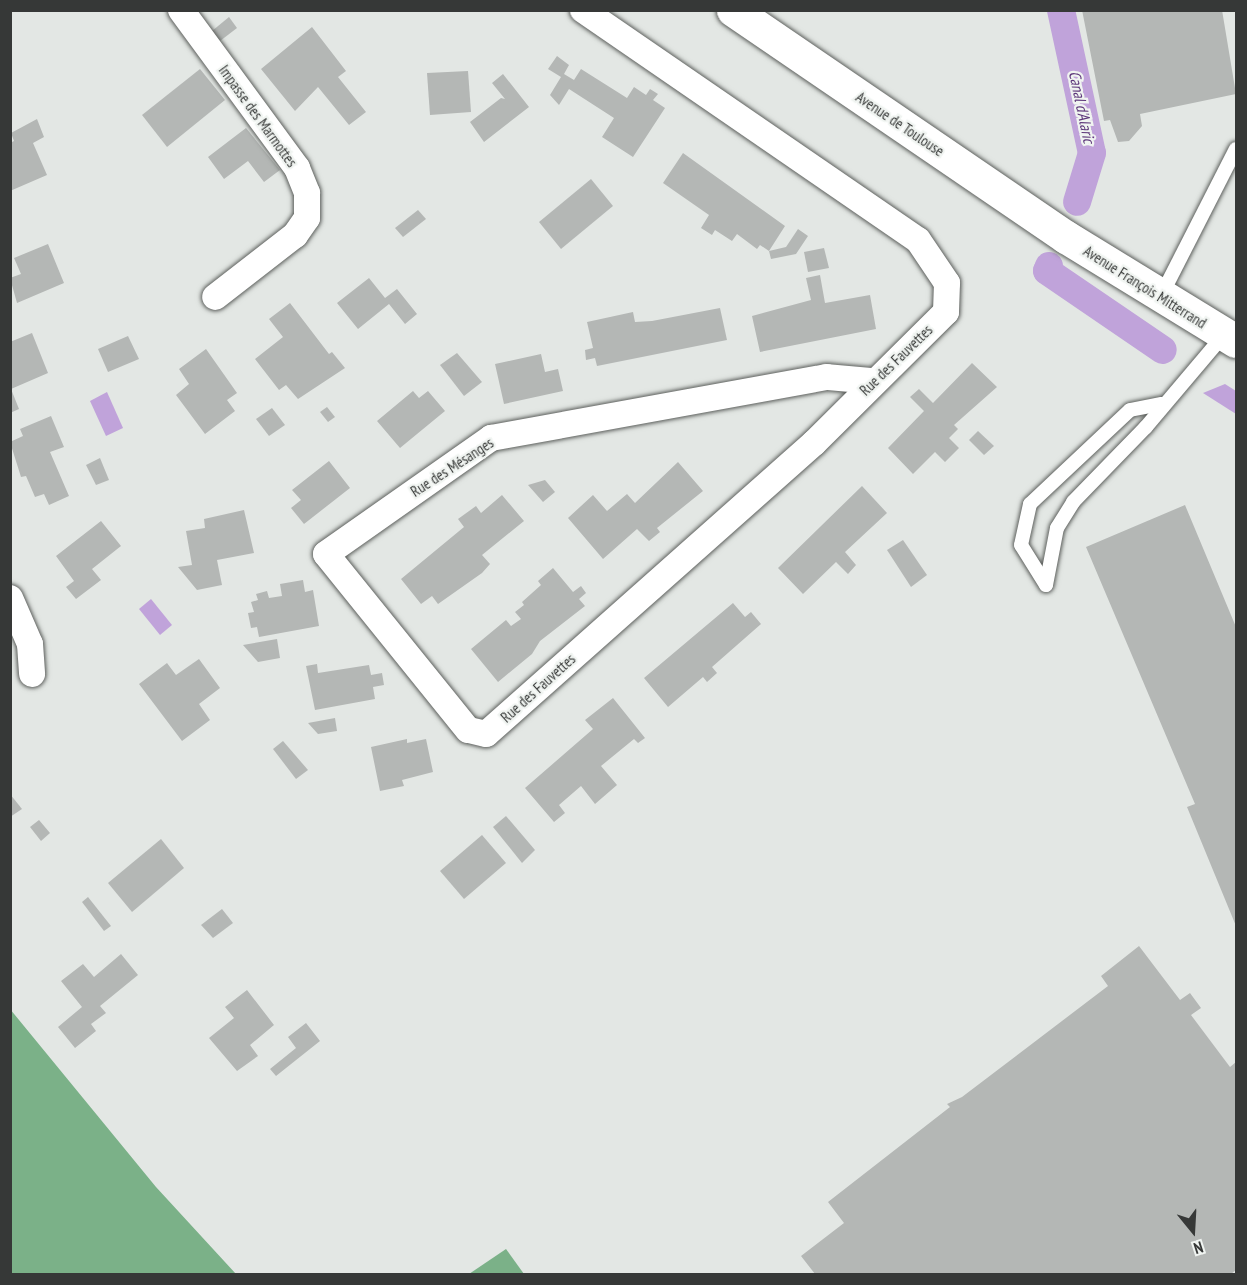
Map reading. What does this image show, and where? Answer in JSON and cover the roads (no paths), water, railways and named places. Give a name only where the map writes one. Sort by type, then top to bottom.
[{"type":"main road","name":"Avenue de Toulouse","points":[[734,10],[1066,237]]},
{"type":"main road","name":"Avenue François Mitterrand","points":[[1066,237],[1232,341]]},
{"type":"street","name":"Impasse des Marmottes","points":[[181,10],[297,168],[307,194],[307,218],[295,235],[215,297]]},
{"type":"street","name":"Rue des Fauvettes","points":[[486,734],[814,443],[872,381],[945,312],[947,283],[918,240],[583,10]]},
{"type":"street","name":"Rue des Mésanges","points":[[486,734],[468,730],[326,554],[491,438],[827,377],[872,381]]},
{"type":"street","points":[[10,598],[30,644],[32,674]]},
{"type":"lane","points":[[1161,297],[1236,149]]},
{"type":"lane","points":[[1161,404],[1130,410],[1030,504],[1021,545],[1046,585],[1057,528],[1073,502],[1146,427],[1161,404],[1232,341]]},
{"type":"waterway","name":"Canal d'Alaric","points":[[1061,10],[1092,153],[1077,202]]},
{"type":"waterway","name":"Canal d'Alaric","points":[[1049,266],[1047,271],[1163,350]]}]
